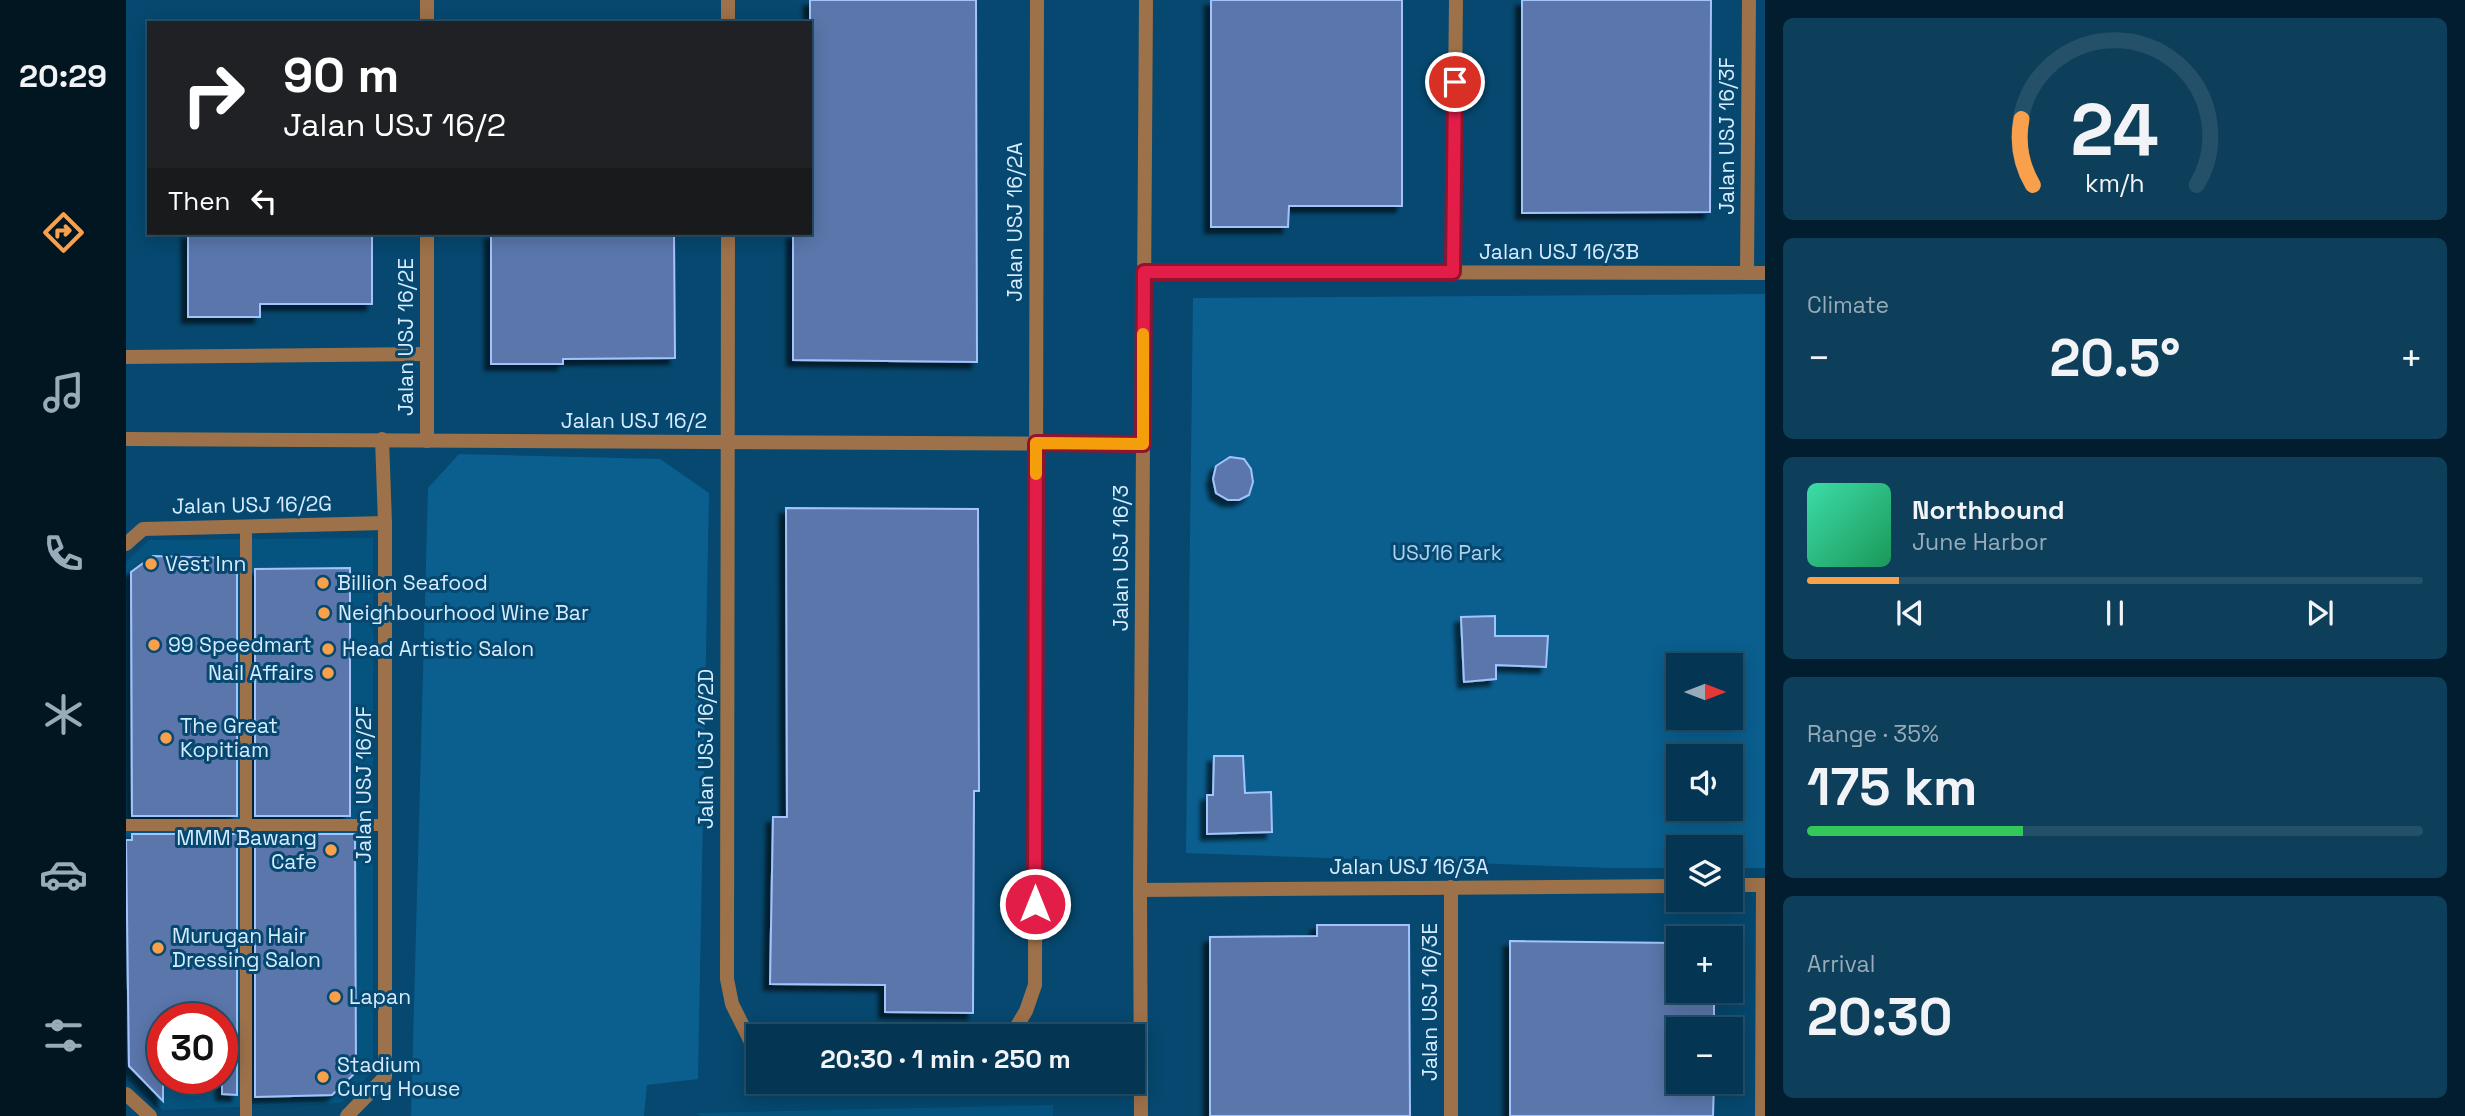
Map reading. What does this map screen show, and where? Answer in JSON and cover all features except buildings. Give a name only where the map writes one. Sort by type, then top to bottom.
[{"type":"street","points":[[427,0],[427,21]]},
{"type":"street","points":[[728,0],[728,21]]},
{"type":"street","name":"Jalan USJ 16/2A","points":[[1018,1024],[1035,985],[1037,0]]},
{"type":"street","name":"Jalan USJ 16/3","points":[[1141,1116],[1146,0]]},
{"type":"street","points":[[1453,272],[1456,0]]},
{"type":"street","name":"Jalan USJ 16/3F","points":[[1747,273],[1749,0]]},
{"type":"street","name":"Jalan USJ 16/2E","points":[[427,235],[427,441]]},
{"type":"street","name":"Jalan USJ 16/2D","points":[[729,235],[727,979],[733,1004],[746,1031]]},
{"type":"street","name":"Jalan USJ 16/3B","points":[[1144,272],[1765,273]]},
{"type":"street","points":[[126,357],[427,354]]},
{"type":"street","name":"Jalan USJ 16/2","points":[[126,439],[1143,444]]},
{"type":"street","name":"Jalan USJ 16/2F","points":[[347,1116],[385,1077],[385,523],[382,439]]},
{"type":"street","name":"Jalan USJ 16/2G","points":[[126,544],[143,528],[385,523]]},
{"type":"street","points":[[1743,886],[1764,885],[1762,1116]]},
{"type":"street","name":"Jalan USJ 16/3A","points":[[1140,890],[1666,886]]},
{"type":"street","name":"Jalan USJ 16/3E","points":[[1451,887],[1451,1116]]},
{"type":"street","points":[[126,1094],[150,1116]]},
{"type":"lane","points":[[246,526],[246,1116]]},
{"type":"lane","points":[[126,825],[385,825]]},
{"type":"shaded area","points":[[373,538],[373,1071],[341,1103],[163,1110],[126,1076],[126,562],[149,540]]},
{"type":"shaded area","points":[[1053,1105],[1053,1116],[700,1116],[696,1113]]},
{"type":"green space","name":"USJ16 Park","points":[[1765,294],[1765,868],[1743,868],[1743,835],[1666,835],[1666,868],[1186,853],[1193,298]]},
{"type":"green space","points":[[459,454],[660,459],[709,493],[698,1079],[647,1085],[644,1116],[411,1116],[428,488]]},
{"type":"slow traffic","points":[[1036,474],[1036,443],[1143,444],[1143,334]]},
{"type":"place","name":"Vest Inn","points":[[151,564]]},
{"type":"place","name":"Billion Seafood","points":[[323,583]]},
{"type":"place","name":"Neighbourhood Wine Bar","points":[[324,613]]},
{"type":"place","name":"99 Speedmart","points":[[154,645]]},
{"type":"place","name":"Head Artistic Salon","points":[[328,649]]},
{"type":"place","name":"Nail Affairs","points":[[328,673]]},
{"type":"place","name":"The Great Kopitiam","points":[[166,738]]},
{"type":"place","name":"MMM Bawang Cafe","points":[[331,850]]},
{"type":"place","name":"Murugan Hair Dressing Salon","points":[[158,948]]},
{"type":"place","name":"Lapan","points":[[335,997]]},
{"type":"place","name":"Stadium Curry House","points":[[323,1077]]},
{"type":"route","points":[[1035,904],[1036,443],[1143,444],[1144,272],[1453,272],[1455,82]]}]
